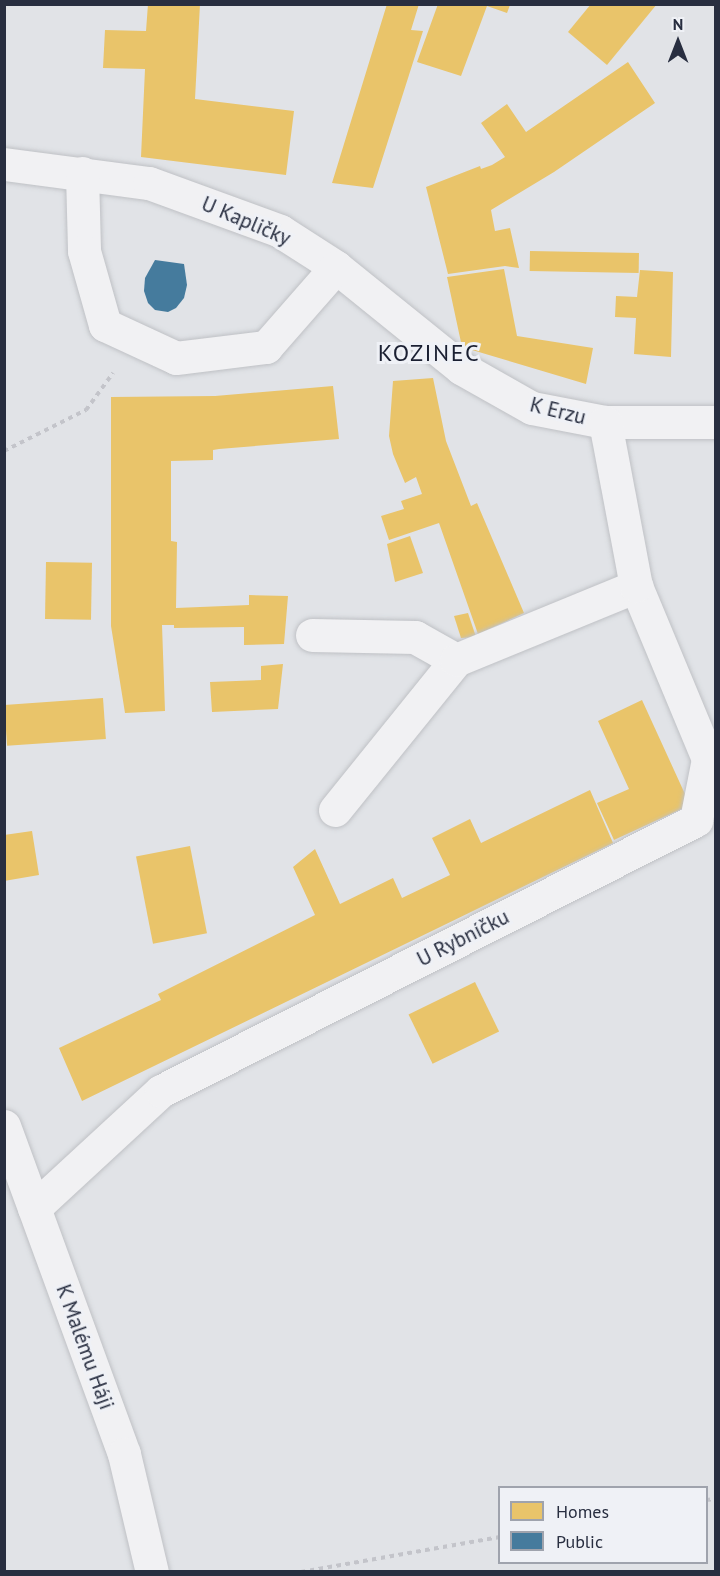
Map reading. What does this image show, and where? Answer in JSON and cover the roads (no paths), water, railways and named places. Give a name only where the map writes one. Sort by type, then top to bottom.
[{"type":"street","name":"U Kapličky","points":[[4,164],[81,172],[149,183],[269,226],[336,267]]},
{"type":"street","points":[[81,172],[84,251],[105,325],[177,358],[266,347],[336,267]]},
{"type":"street","name":"K Erzu","points":[[336,267],[461,368],[532,408],[605,422],[716,422]]},
{"type":"street","name":"U Rybníčku","points":[[34,1208],[161,1091],[696,820],[708,759],[636,586],[605,422]]},
{"type":"street","points":[[335,810],[456,660],[636,586]]},
{"type":"street","points":[[312,635],[415,637],[456,660]]},
{"type":"street","name":"K Malému Háji","points":[[4,1126],[124,1454],[152,1572]]},
{"type":"district","name":"KOZINEC","points":[[429,353]]}]
